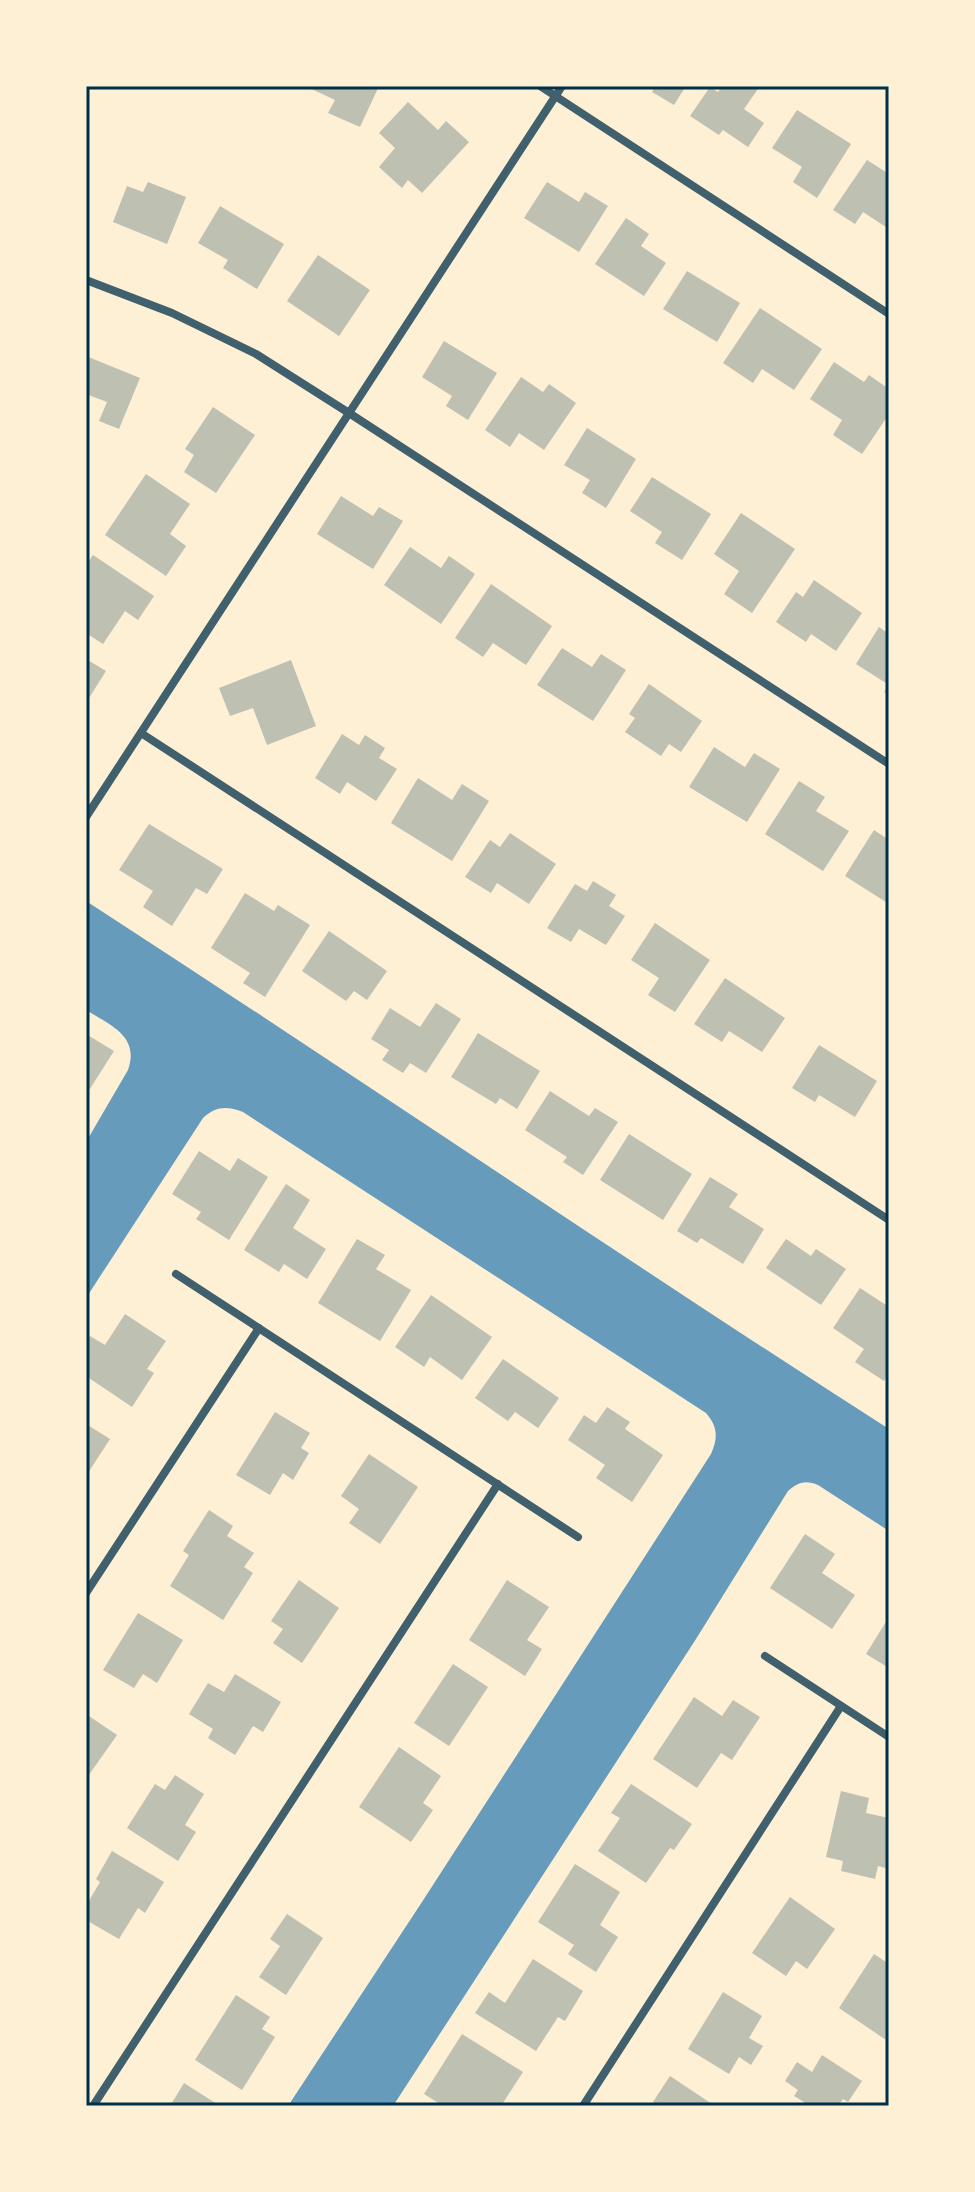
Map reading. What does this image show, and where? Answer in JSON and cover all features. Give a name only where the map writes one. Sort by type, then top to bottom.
[{"type":"street","points":[[540,86],[889,314]]},
{"type":"street","points":[[86,817],[562,86]]},
{"type":"street","points":[[86,280],[158,307],[256,354],[889,764]]},
{"type":"street","points":[[141,733],[889,1220]]},
{"type":"street","points":[[176,1274],[578,1537]]},
{"type":"street","points":[[86,1593],[259,1328]]},
{"type":"street","points":[[93,2106],[498,1484]]},
{"type":"street","points":[[765,1656],[889,1737]]},
{"type":"street","points":[[583,2106],[841,1706]]},
{"type":"water","points":[[86,901],[889,1429],[889,1531],[818,1485],[802,1483],[788,1491],[696,1639],[393,2106],[288,2106],[711,1454],[716,1438],[715,1428],[706,1413],[243,1112],[232,1109],[217,1109],[203,1118],[86,1298],[86,1142],[128,1070],[131,1058],[130,1048],[120,1033],[86,1010]]},
{"type":"building","points":[[305,86],[379,86],[360,127],[328,113],[335,100]]},
{"type":"building","points":[[656,86],[686,86],[674,105],[652,92]]},
{"type":"building","points":[[722,86],[760,86],[744,109],[764,123],[748,147],[723,130],[719,135],[690,116],[710,87],[718,92]]},
{"type":"building","points":[[408,102],[438,130],[446,121],[469,142],[422,193],[408,180],[402,188],[379,167],[395,148],[379,133]]},
{"type":"building","points":[[797,110],[851,144],[817,198],[793,182],[802,167],[772,148]]},
{"type":"building","points":[[867,160],[889,174],[889,229],[863,212],[855,224],[833,210]]},
{"type":"building","points":[[148,182],[186,197],[167,244],[113,222],[127,186],[143,192]]},
{"type":"building","points":[[547,182],[579,202],[585,192],[608,206],[579,252],[524,218]]},
{"type":"building","points":[[220,206],[284,244],[257,289],[223,268],[228,260],[198,243]]},
{"type":"building","points":[[626,218],[649,234],[641,246],[666,263],[644,296],[595,264]]},
{"type":"building","points":[[318,255],[370,290],[339,336],[287,301]]},
{"type":"building","points":[[687,271],[740,303],[717,342],[663,309]]},
{"type":"building","points":[[760,308],[822,349],[794,390],[762,369],[753,383],[723,363]]},
{"type":"building","points":[[444,341],[497,373],[468,420],[446,406],[452,396],[422,377]]},
{"type":"building","points":[[86,356],[140,378],[119,429],[99,421],[107,402],[86,394]]},
{"type":"building","points":[[834,362],[864,382],[869,375],[889,389],[889,414],[862,454],[833,435],[842,420],[810,399]]},
{"type":"building","points":[[521,377],[543,392],[549,384],[576,403],[544,450],[519,433],[510,447],[485,430]]},
{"type":"building","points":[[213,407],[255,435],[216,493],[184,472],[194,455],[185,449]]},
{"type":"building","points":[[587,428],[636,459],[606,508],[582,493],[590,480],[564,465]]},
{"type":"building","points":[[146,474],[190,504],[170,534],[186,546],[166,576],[105,535]]},
{"type":"building","points":[[652,477],[711,514],[682,560],[655,543],[662,532],[630,511]]},
{"type":"building","points":[[341,496],[373,516],[379,507],[403,521],[373,569],[317,534]]},
{"type":"building","points":[[741,513],[795,549],[752,613],[724,594],[739,571],[714,554]]},
{"type":"building","points":[[410,547],[441,568],[449,556],[475,574],[441,624],[384,585]]},
{"type":"building","points":[[93,555],[154,596],[138,620],[125,611],[103,644],[86,633],[86,565]]},
{"type":"building","points":[[814,580],[862,613],[836,651],[811,634],[806,642],[776,622],[796,592],[803,597]]},
{"type":"building","points":[[491,584],[552,626],[526,665],[493,643],[483,657],[455,638]]},
{"type":"building","points":[[879,627],[889,634],[889,685],[856,664]]},
{"type":"building","points":[[562,648],[592,667],[601,654],[626,670],[593,721],[537,685]]},
{"type":"building","points":[[86,659],[106,671],[89,698],[86,696]]},
{"type":"building","points":[[291,660],[316,726],[267,745],[253,708],[230,716],[219,688]]},
{"type":"building","points":[[649,684],[702,721],[681,752],[669,744],[661,756],[625,732],[635,718],[629,714]]},
{"type":"building","points":[[342,734],[359,745],[365,735],[385,748],[379,758],[397,769],[376,801],[347,782],[340,794],[315,778]]},
{"type":"building","points":[[714,747],[745,767],[754,753],[780,769],[747,822],[689,787]]},
{"type":"building","points":[[418,778],[452,800],[462,784],[489,801],[452,861],[391,823]]},
{"type":"building","points":[[799,781],[825,797],[816,811],[849,831],[823,871],[765,834]]},
{"type":"building","points":[[149,824],[223,869],[207,894],[196,888],[172,926],[143,907],[153,891],[119,870]]},
{"type":"building","points":[[874,830],[889,840],[889,904],[845,876]]},
{"type":"building","points":[[510,833],[556,864],[529,904],[497,883],[491,893],[465,877],[490,840],[500,847]]},
{"type":"building","points":[[593,881],[616,895],[609,906],[625,916],[606,945],[579,929],[571,942],[547,928],[575,884],[587,891]]},
{"type":"building","points":[[245,893],[274,911],[278,905],[310,925],[265,997],[243,983],[250,973],[211,948]]},
{"type":"building","points":[[655,923],[710,960],[675,1012],[648,995],[659,978],[631,960]]},
{"type":"building","points":[[329,931],[387,971],[367,1000],[354,991],[346,1001],[302,971]]},
{"type":"building","points":[[725,978],[785,1018],[762,1052],[729,1031],[722,1042],[694,1024]]},
{"type":"building","points":[[436,1003],[461,1019],[426,1073],[410,1063],[403,1073],[382,1060],[389,1050],[371,1039],[390,1008],[420,1027]]},
{"type":"building","points":[[478,1033],[540,1071],[517,1109],[500,1098],[496,1104],[451,1077]]},
{"type":"building","points":[[86,1034],[114,1051],[86,1095]]},
{"type":"building","points":[[819,1045],[877,1081],[855,1117],[819,1095],[815,1102],[792,1088]]},
{"type":"building","points":[[550,1091],[589,1116],[595,1108],[618,1122],[583,1175],[563,1162],[567,1157],[525,1130]]},
{"type":"building","points":[[629,1134],[692,1174],[663,1220],[600,1180]]},
{"type":"building","points":[[199,1151],[230,1171],[238,1158],[268,1177],[229,1240],[196,1219],[201,1212],[172,1194]]},
{"type":"building","points":[[710,1177],[738,1194],[729,1207],[764,1229],[743,1264],[701,1238],[697,1243],[677,1231]]},
{"type":"building","points":[[286,1184],[310,1200],[293,1228],[326,1249],[307,1279],[284,1264],[279,1272],[244,1250]]},
{"type":"building","points":[[357,1239],[385,1255],[376,1269],[411,1290],[380,1341],[318,1303]]},
{"type":"building","points":[[786,1239],[811,1256],[816,1249],[846,1269],[821,1305],[766,1268]]},
{"type":"building","points":[[860,1288],[889,1307],[889,1374],[884,1381],[855,1362],[864,1349],[833,1328]]},
{"type":"building","points":[[431,1295],[492,1337],[462,1380],[430,1357],[424,1367],[395,1347]]},
{"type":"building","points":[[125,1314],[166,1341],[147,1369],[154,1373],[132,1407],[86,1376],[86,1342],[90,1336],[105,1345]]},
{"type":"building","points":[[503,1359],[559,1398],[538,1428],[515,1412],[508,1421],[475,1398]]},
{"type":"building","points":[[607,1407],[630,1422],[625,1429],[663,1455],[632,1502],[596,1478],[605,1465],[568,1440],[584,1415],[596,1423]]},
{"type":"building","points":[[275,1412],[310,1433],[301,1448],[309,1453],[293,1480],[283,1473],[270,1495],[236,1475]]},
{"type":"building","points":[[86,1424],[110,1439],[86,1476]]},
{"type":"building","points":[[369,1454],[418,1487],[380,1544],[349,1523],[359,1509],[341,1496]]},
{"type":"building","points":[[209,1510],[233,1526],[227,1536],[254,1553],[244,1567],[253,1573],[223,1620],[170,1586],[189,1555],[183,1551]]},
{"type":"building","points":[[805,1534],[835,1554],[822,1573],[855,1595],[832,1629],[770,1588]]},
{"type":"building","points":[[299,1580],[339,1608],[302,1663],[273,1643],[283,1629],[271,1621]]},
{"type":"building","points":[[507,1580],[549,1607],[527,1640],[542,1649],[525,1676],[469,1640]]},
{"type":"building","points":[[138,1613],[183,1640],[157,1683],[143,1674],[134,1688],[103,1670]]},
{"type":"building","points":[[889,1617],[889,1668],[866,1654]]},
{"type":"building","points":[[453,1664],[488,1687],[449,1746],[414,1723]]},
{"type":"building","points":[[235,1674],[281,1702],[263,1732],[253,1726],[235,1755],[208,1738],[213,1729],[189,1714],[208,1683],[224,1692]]},
{"type":"building","points":[[694,1697],[722,1716],[733,1700],[760,1717],[732,1760],[721,1753],[697,1788],[653,1759]]},
{"type":"building","points":[[86,1714],[117,1735],[86,1779]]},
{"type":"building","points":[[399,1747],[441,1776],[423,1803],[433,1810],[411,1842],[359,1807]]},
{"type":"building","points":[[175,1775],[204,1794],[185,1825],[196,1832],[178,1861],[127,1828],[155,1784],[165,1790]]},
{"type":"building","points":[[631,1784],[692,1824],[674,1850],[670,1848],[646,1883],[598,1851],[620,1818],[611,1813]]},
{"type":"building","points":[[841,1791],[869,1798],[866,1813],[889,1818],[889,1869],[878,1866],[875,1879],[841,1871],[843,1861],[826,1857]]},
{"type":"building","points":[[112,1851],[164,1882],[145,1913],[138,1908],[119,1939],[86,1920],[86,1906],[100,1882],[96,1879]]},
{"type":"building","points":[[575,1864],[620,1892],[600,1925],[618,1937],[596,1972],[568,1954],[574,1945],[538,1922]]},
{"type":"building","points":[[790,1897],[835,1929],[807,1969],[796,1961],[786,1976],[752,1953]]},
{"type":"building","points":[[287,1914],[323,1938],[286,1995],[259,1977],[280,1946],[270,1939]]},
{"type":"building","points":[[874,1954],[889,1964],[889,2042],[839,2008]]},
{"type":"building","points":[[533,1959],[583,1991],[565,2021],[558,2017],[536,2051],[475,2013],[489,1992],[505,2003]]},
{"type":"building","points":[[723,1992],[762,2016],[749,2038],[763,2046],[751,2065],[739,2057],[729,2074],[688,2049]]},
{"type":"building","points":[[236,1995],[270,2017],[262,2029],[275,2037],[242,2090],[195,2060]]},
{"type":"building","points":[[462,2034],[523,2072],[501,2106],[443,2106],[424,2094]]},
{"type":"building","points":[[822,2055],[862,2081],[848,2102],[843,2099],[838,2106],[802,2106],[804,2102],[794,2096],[798,2090],[785,2081],[797,2062],[812,2072]]},
{"type":"building","points":[[670,2076],[715,2106],[658,2106],[653,2102]]},
{"type":"building","points":[[184,2083],[220,2106],[170,2106]]}]
